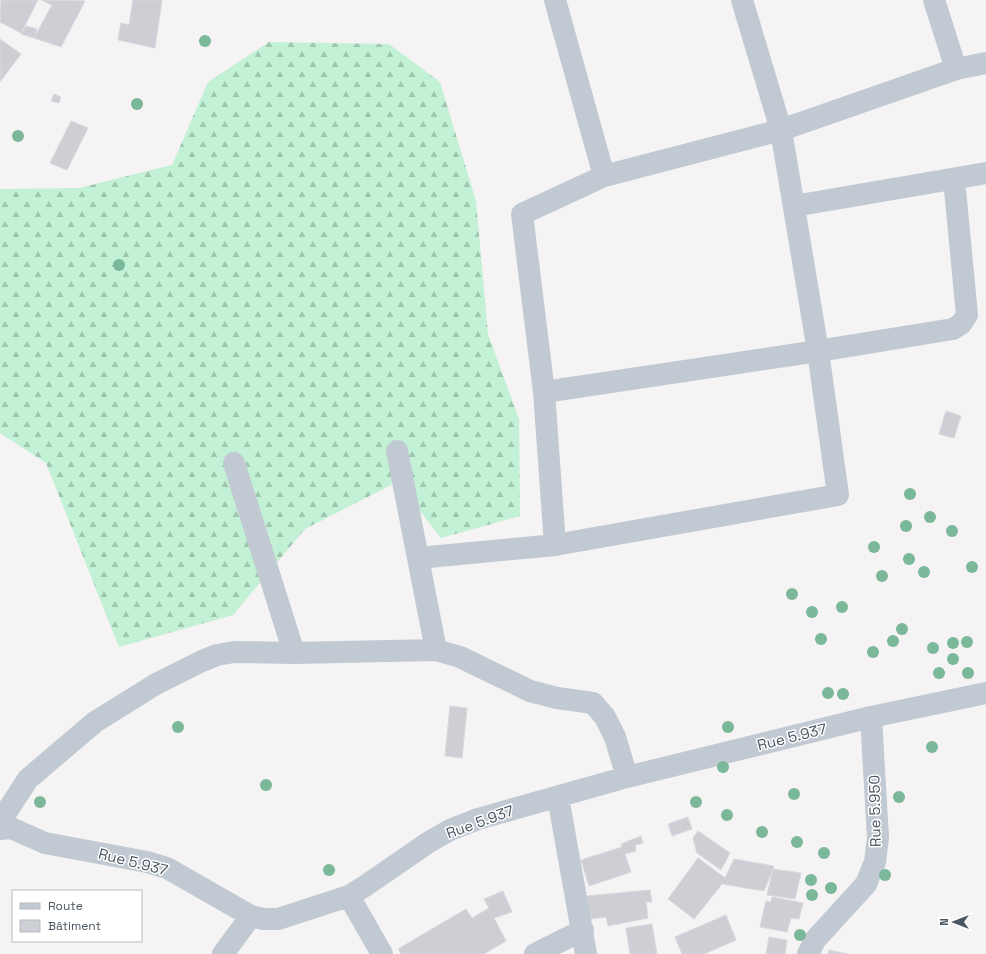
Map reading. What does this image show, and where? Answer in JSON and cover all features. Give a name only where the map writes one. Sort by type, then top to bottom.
[{"type":"street","points":[[555,0],[604,176]]},
{"type":"street","points":[[418,558],[556,545],[838,495],[818,351],[781,130],[742,0]]},
{"type":"street","points":[[934,0],[956,69]]},
{"type":"street","points":[[556,545],[544,392],[522,214],[604,176],[781,130],[956,69],[986,63]]},
{"type":"street","points":[[794,206],[986,173]]},
{"type":"street","points":[[544,392],[953,329],[961,324],[966,315],[954,179]]},
{"type":"street","points":[[397,451],[436,650]]},
{"type":"street","points":[[234,462],[294,653]]},
{"type":"street","points":[[0,822],[28,779],[95,722],[156,684],[202,661],[217,655],[234,652],[294,653],[436,650],[460,657],[530,691],[557,698],[594,703],[606,718],[615,737],[627,777]]},
{"type":"street","name":"Rue 5.937","points":[[0,829],[11,828],[45,843],[147,862],[167,868],[251,916],[263,919],[278,919],[349,896],[429,842],[450,830],[478,819],[627,777],[871,718],[986,693]]},
{"type":"street","name":"Rue 5.950","points":[[808,954],[815,940],[866,884],[875,862],[878,838],[871,718]]},
{"type":"street","points":[[558,797],[586,954]]},
{"type":"street","points":[[349,896],[382,954]]},
{"type":"street","points":[[223,954],[251,916]]},
{"type":"street","points":[[535,954],[582,930]]},
{"type":"green space","points":[[269,42],[389,44],[440,82],[476,201],[488,334],[519,419],[520,516],[441,538],[397,482],[305,529],[233,615],[119,647],[46,463],[0,433],[0,189],[79,188],[172,165],[208,82]]},
{"type":"building","points":[[1,0],[38,0],[21,33],[0,22]]},
{"type":"building","points":[[41,0],[85,1],[61,47],[34,38],[52,5]]},
{"type":"building","points":[[133,0],[162,0],[155,48],[118,40],[121,23],[129,25]]},
{"type":"building","points":[[26,26],[37,29],[34,38],[21,34]]},
{"type":"building","points":[[0,39],[21,54],[0,82]]},
{"type":"building","points":[[54,94],[61,97],[59,103],[51,101]]},
{"type":"building","points":[[71,121],[88,128],[67,170],[50,163]]},
{"type":"building","points":[[946,411],[961,416],[954,438],[939,434]]},
{"type":"building","points":[[450,706],[467,708],[462,758],[445,756]]},
{"type":"building","points":[[688,817],[692,829],[672,836],[668,824]]},
{"type":"building","points":[[698,831],[730,853],[721,870],[697,853],[693,838]]},
{"type":"building","points":[[641,836],[643,843],[635,845],[636,851],[625,854],[631,872],[589,886],[581,860],[622,847],[621,844]]},
{"type":"building","points":[[698,858],[725,878],[734,859],[774,866],[764,891],[722,884],[694,919],[668,899]]},
{"type":"building","points":[[773,869],[801,873],[795,899],[767,895]]},
{"type":"building","points":[[650,890],[652,902],[646,902],[648,918],[608,926],[606,917],[590,919],[586,896]]},
{"type":"building","points":[[503,891],[512,912],[494,918],[506,941],[484,954],[401,954],[398,949],[466,909],[472,918],[489,908],[484,899]]},
{"type":"building","points":[[772,897],[803,903],[799,919],[791,918],[787,932],[760,927],[766,901],[771,902]]},
{"type":"building","points":[[726,915],[736,940],[704,954],[682,954],[675,937]]},
{"type":"building","points":[[652,924],[657,954],[630,954],[626,928]]},
{"type":"building","points":[[769,937],[787,940],[785,954],[766,954]]},
{"type":"building","points":[[829,950],[848,954],[828,954]]}]
